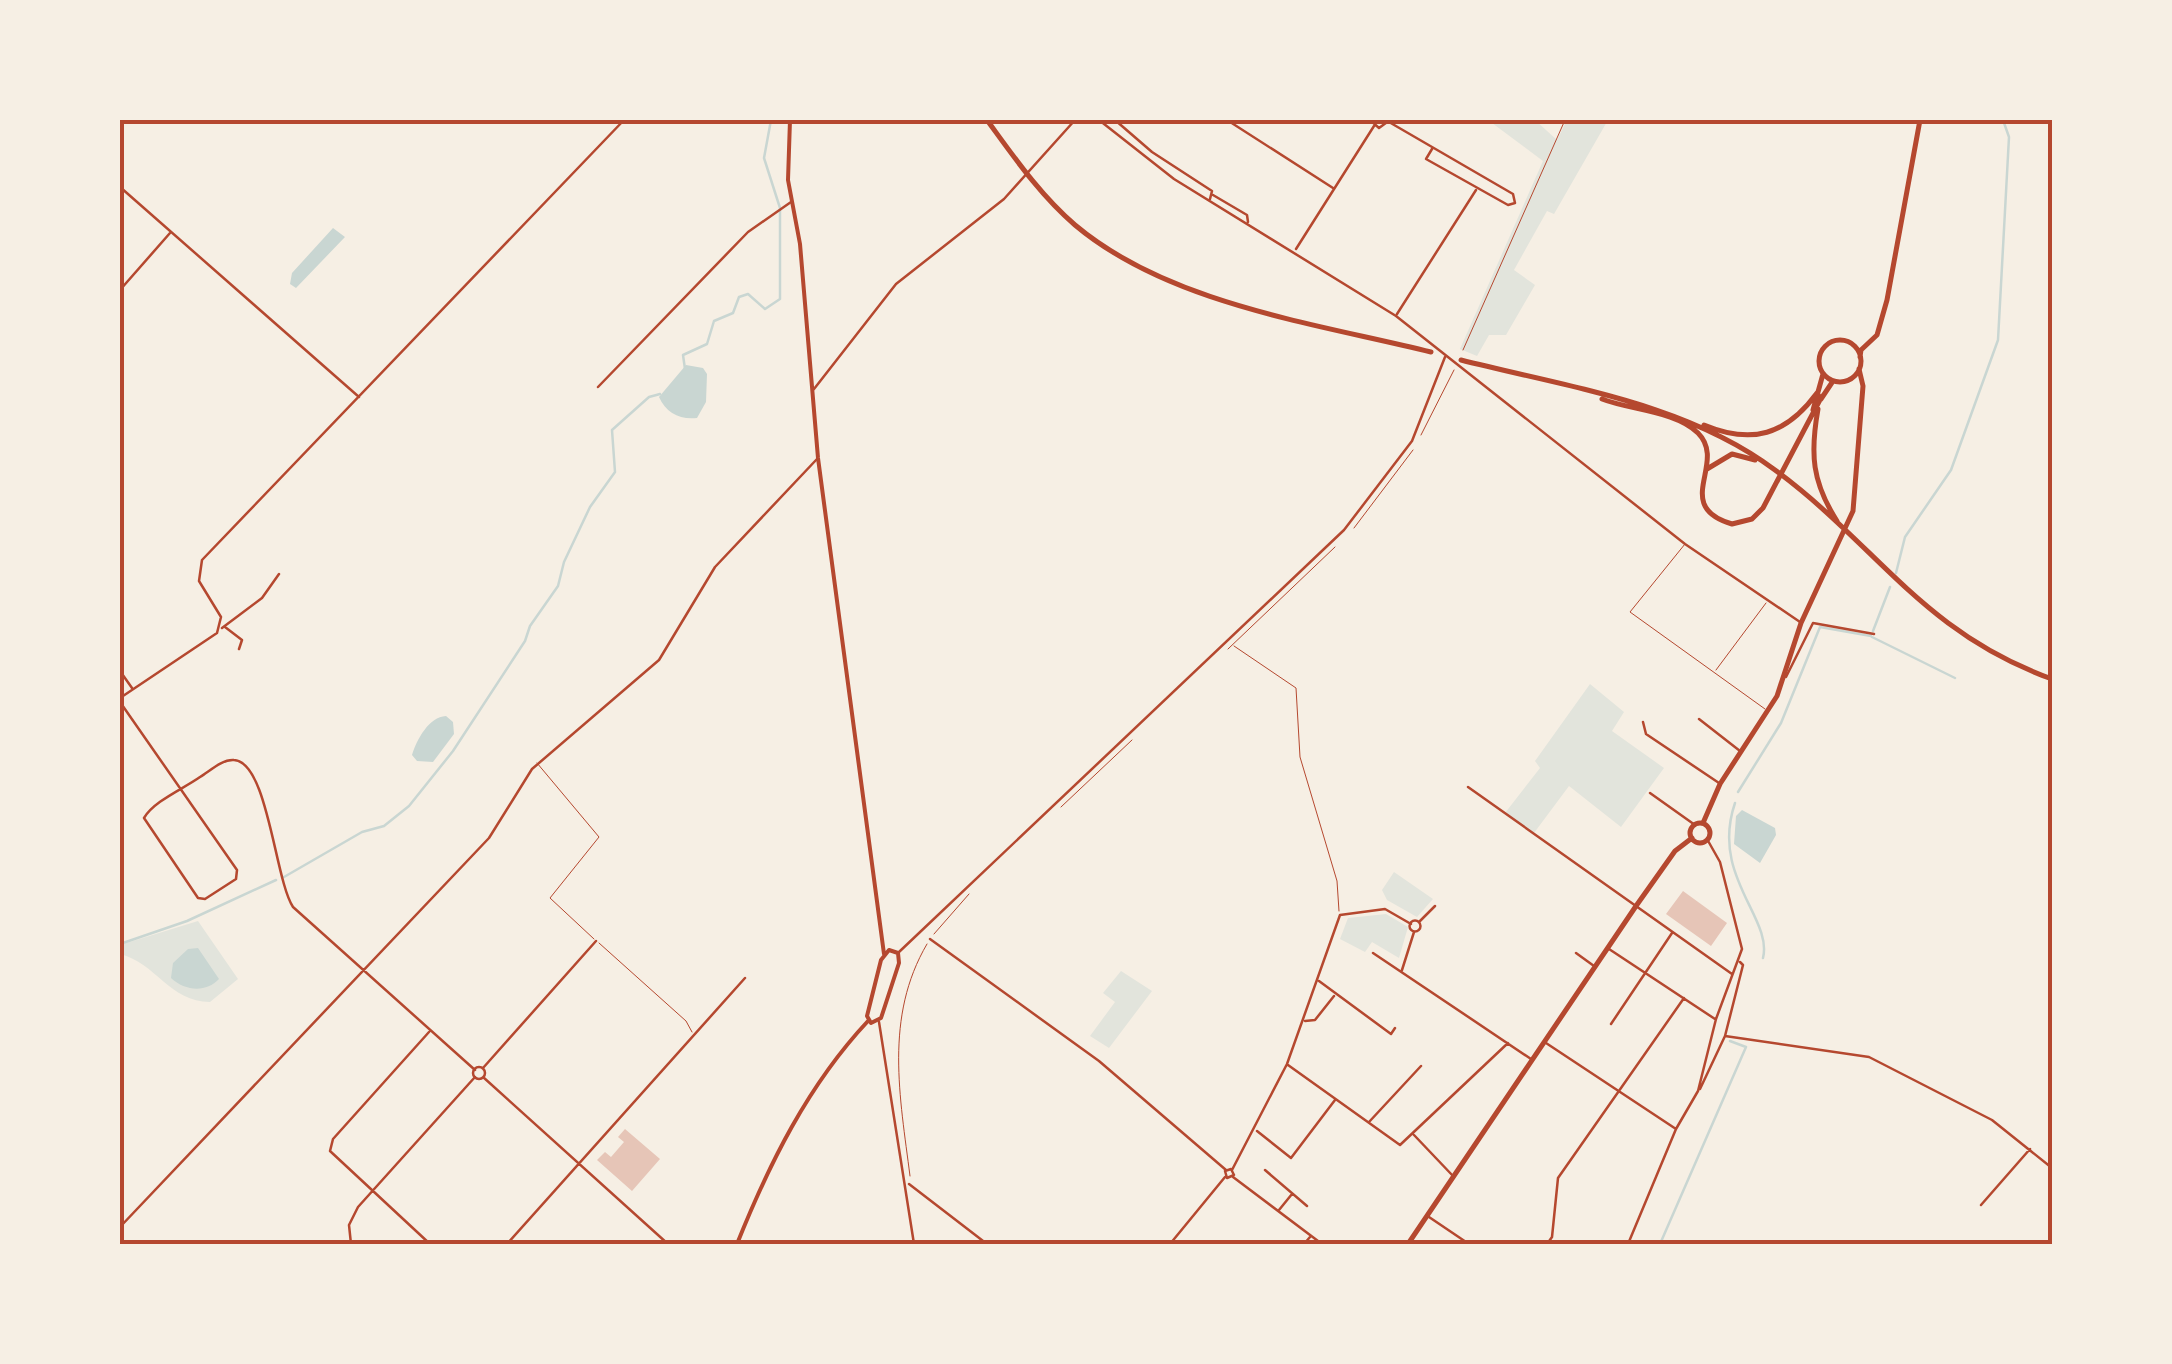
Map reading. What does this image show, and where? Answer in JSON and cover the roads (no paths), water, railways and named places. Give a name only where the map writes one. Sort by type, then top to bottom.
[{"type":"main road","points":[[987,120],[1049,200],[1126,262],[1204,294],[1431,352]]},
{"type":"main road","points":[[1408,1244],[1636,906],[1675,851],[1692,838],[1782,682],[1801,623],[1853,511],[1862,396],[1860,357],[1879,329],[1920,120]]},
{"type":"main road","points":[[1842,528],[1820,496],[1812,467],[1823,374],[1818,358],[1824,347],[1836,340],[1852,344],[1866,341],[1879,329]]},
{"type":"main road","points":[[1852,344],[1860,357]]},
{"type":"main road","points":[[1461,358],[1734,436],[1756,437],[1789,424],[1833,381]]},
{"type":"main road","points":[[1846,381],[1859,369]]},
{"type":"main road","points":[[1823,374],[1833,381],[1856,383],[1862,396]]},
{"type":"main road","points":[[1585,392],[1692,428],[1707,447],[1702,498],[1719,520],[1732,524],[1752,520],[1772,493],[1820,394]]},
{"type":"main road","points":[[1657,411],[1705,429],[1773,468],[1924,608],[1956,632],[2052,678]]},
{"type":"main road","points":[[1705,472],[1714,462],[1732,454],[1773,468]]},
{"type":"main road","points":[[1692,838],[1698,842],[1707,840],[1710,830],[1699,824]]},
{"type":"street","points":[[239,649],[242,640],[222,628],[219,611],[199,581],[202,560],[624,120]]},
{"type":"street","points":[[737,1244],[762,1182],[806,1102],[868,1022],[884,954],[818,458],[788,180],[790,120]]},
{"type":"street","points":[[813,390],[896,284],[988,214],[1076,120]]},
{"type":"street","points":[[1099,120],[1131,148],[1396,316],[1685,544],[1766,603],[1801,623]]},
{"type":"street","points":[[1114,120],[1213,195],[1247,215],[1248,224]]},
{"type":"street","points":[[1227,120],[1334,188]]},
{"type":"street","points":[[1370,120],[1374,126]]},
{"type":"street","points":[[1295,250],[1374,126],[1390,121],[1516,200],[1508,205],[1477,190],[1426,159],[1432,149]]},
{"type":"street","points":[[1131,148],[1137,140]]},
{"type":"street","points":[[120,188],[359,397]]},
{"type":"street","points":[[1396,316],[1477,190]]},
{"type":"street","points":[[1210,200],[1213,195]]},
{"type":"street","points":[[598,386],[748,232],[792,202]]},
{"type":"street","points":[[120,290],[171,232]]},
{"type":"street","points":[[898,954],[1330,545],[1383,484],[1420,427],[1432,379],[1446,356]]},
{"type":"street","points":[[120,1227],[489,838],[537,763],[659,660],[715,567],[818,458]]},
{"type":"street","points":[[279,574],[262,598],[120,700],[180,790],[238,874],[203,900],[196,896],[144,818],[180,790],[220,764],[235,760],[246,765],[263,796],[288,900],[475,1070],[475,1078],[350,1220],[351,1244]]},
{"type":"street","points":[[1782,682],[1813,624],[1872,633]]},
{"type":"street","points":[[120,671],[133,690]]},
{"type":"street","points":[[1699,718],[1713,734],[1741,752]]},
{"type":"street","points":[[1644,722],[1646,734],[1720,784]]},
{"type":"street","points":[[1468,787],[1734,975]]},
{"type":"street","points":[[1650,792],[1699,824]]},
{"type":"street","points":[[1698,1091],[1716,1019],[1739,961],[1740,928],[1714,846],[1707,840]]},
{"type":"street","points":[[1411,924],[1419,922],[1435,906]]},
{"type":"street","points":[[1233,1177],[1232,1170],[1287,1064],[1340,915],[1385,909],[1411,924],[1414,932]]},
{"type":"street","points":[[1401,971],[1414,932],[1420,928],[1419,922]]},
{"type":"street","points":[[1611,1024],[1673,932]]},
{"type":"street","points":[[930,939],[1099,1061],[1226,1170],[1232,1170]]},
{"type":"street","points":[[475,1070],[483,1068],[596,940]]},
{"type":"street","points":[[1608,948],[1716,1019]]},
{"type":"street","points":[[884,954],[892,950],[898,954],[899,963],[878,1021],[910,1184],[914,1244]]},
{"type":"street","points":[[1373,953],[1532,1060]]},
{"type":"street","points":[[1576,953],[1595,967]]},
{"type":"street","points":[[1628,1244],[1676,1129],[1709,1078],[1726,1036],[1743,965],[1739,961]]},
{"type":"street","points":[[507,1244],[686,1045],[692,1032],[745,978]]},
{"type":"street","points":[[1318,980],[1391,1034],[1395,1028]]},
{"type":"street","points":[[1304,1020],[1316,1020],[1336,993]]},
{"type":"street","points":[[1547,1244],[1552,1237],[1558,1178],[1684,998]]},
{"type":"street","points":[[868,1022],[878,1021]]},
{"type":"street","points":[[430,1030],[331,1143],[334,1158],[430,1244]]},
{"type":"street","points":[[1726,1036],[1870,1057],[1992,1120],[2052,1168]]},
{"type":"street","points":[[1545,1042],[1676,1129]]},
{"type":"street","points":[[1287,1064],[1398,1145],[1508,1043]]},
{"type":"street","points":[[1368,1123],[1421,1066]]},
{"type":"street","points":[[483,1068],[484,1078],[668,1244]]},
{"type":"street","points":[[475,1078],[484,1078]]},
{"type":"street","points":[[1255,1129],[1291,1158],[1336,1099]]},
{"type":"street","points":[[1412,1134],[1455,1178]]},
{"type":"street","points":[[1981,1205],[2031,1148]]},
{"type":"street","points":[[1170,1244],[1226,1177],[1226,1170]]},
{"type":"street","points":[[1265,1170],[1307,1206]]},
{"type":"street","points":[[1226,1177],[1233,1177],[1322,1244]]},
{"type":"street","points":[[910,1184],[988,1244]]},
{"type":"street","points":[[1278,1211],[1292,1194]]},
{"type":"street","points":[[1427,1216],[1469,1244]]},
{"type":"street","points":[[1304,1244],[1310,1236]]},
{"type":"lane","points":[[1685,544],[1630,612],[1768,711]]},
{"type":"lane","points":[[1714,673],[1766,603]]},
{"type":"lane","points":[[537,763],[598,834],[598,842],[550,896],[686,1020],[692,1032]]},
{"type":"waterway","points":[[685,369],[683,355],[707,344],[714,321],[733,313],[739,297],[748,294],[765,309],[780,299],[780,208],[764,158],[771,120]]},
{"type":"waterway","points":[[1896,573],[1905,537],[1951,470],[1998,340],[2009,137],[2003,120]]},
{"type":"waterway","points":[[284,877],[362,832],[384,826],[409,806],[453,751],[558,586],[564,562],[590,507],[615,472],[612,430],[649,397],[660,394]]},
{"type":"waterway","points":[[1873,631],[1890,587]]},
{"type":"waterway","points":[[1738,792],[1781,723],[1820,627],[1871,636]]},
{"type":"waterway","points":[[1872,637],[1955,678]]},
{"type":"waterway","points":[[1735,803],[1729,829],[1730,852],[1764,943],[1763,958]]},
{"type":"waterway","points":[[120,944],[187,921],[276,880]]},
{"type":"waterway","points":[[1660,1244],[1746,1047],[1730,1041]]}]
